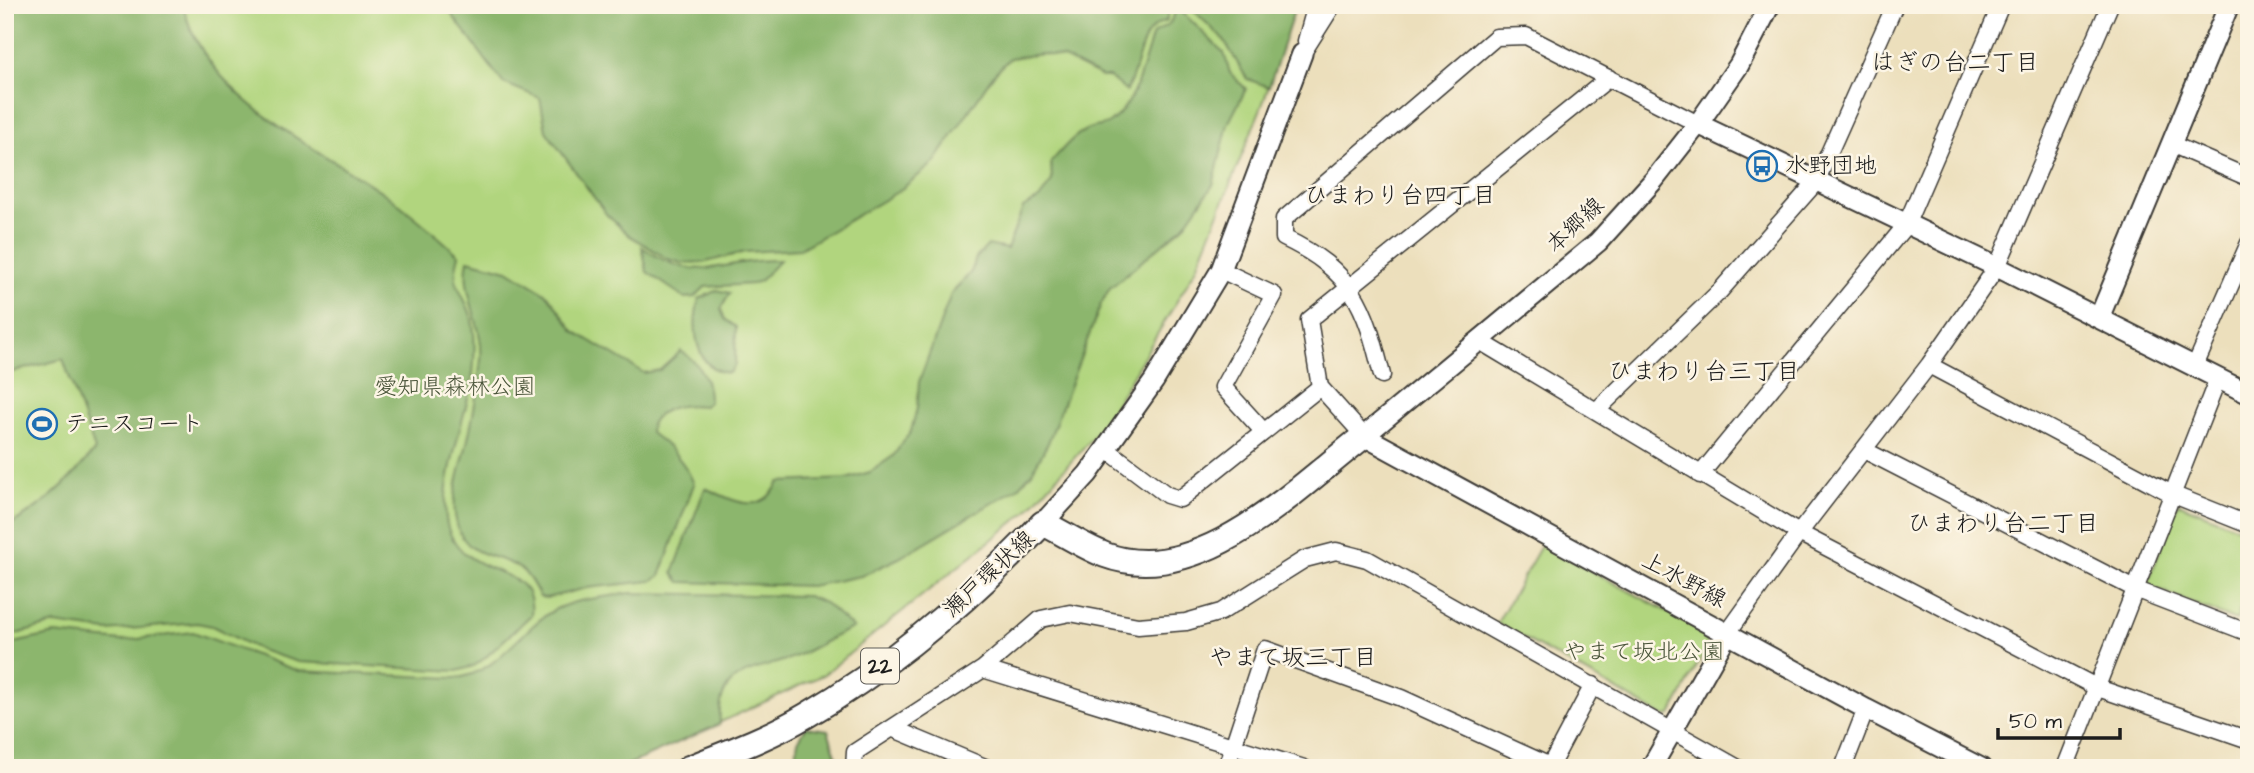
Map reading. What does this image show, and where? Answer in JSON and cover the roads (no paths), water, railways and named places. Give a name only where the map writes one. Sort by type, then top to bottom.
[{"type":"main road","name":"瀬戸環状線","points":[[689,768],[806,716],[861,680],[956,606],[1043,523],[1106,556],[1145,563],[1177,560],[1234,536],[1364,436]]},
{"type":"street","points":[[1043,523],[1106,449],[1154,382],[1221,270],[1302,54],[1316,5]]},
{"type":"street","points":[[1302,54],[1333,5]]},
{"type":"street","name":"本郷線","points":[[1364,436],[1598,242],[1654,180],[1698,124],[1739,65],[1770,5]]},
{"type":"street","points":[[1596,411],[1720,291],[1816,182],[1895,5]]},
{"type":"street","points":[[1700,475],[1906,225],[2001,5]]},
{"type":"street","points":[[1651,768],[1729,631],[1799,533],[1928,365],[1997,267],[2110,5]]},
{"type":"street","points":[[2099,318],[2229,5]]},
{"type":"street","points":[[1382,375],[1370,326],[1351,286],[1314,253],[1284,239],[1284,219],[1496,37],[1526,36],[1698,124],[1997,267],[2249,394]]},
{"type":"street","points":[[1364,436],[1320,387],[1309,320],[1609,78]]},
{"type":"street","points":[[2171,144],[2249,178]]},
{"type":"street","points":[[2195,366],[2247,253]]},
{"type":"street","points":[[1221,270],[1274,295],[1223,387],[1264,432]]},
{"type":"street","points":[[1478,340],[1799,533],[2098,688],[2249,740]]},
{"type":"street","points":[[1928,365],[2174,495],[2249,525]]},
{"type":"street","points":[[2065,768],[2218,378]]},
{"type":"street","points":[[1106,449],[1167,495],[1180,499],[1320,387]]},
{"type":"street","name":"上水野線","points":[[1364,436],[1729,631],[1866,709],[1981,768]]},
{"type":"street","points":[[1864,450],[2137,590],[2249,633]]},
{"type":"street","points":[[854,768],[855,752],[983,669],[1041,619],[1070,613],[1139,626],[1186,622],[1221,612],[1305,559],[1336,551],[1367,559],[1738,768]]},
{"type":"street","points":[[1226,768],[1265,649],[1401,698],[1550,767],[1593,685]]},
{"type":"street","points":[[983,669],[1234,744],[1304,768]]},
{"type":"street","points":[[1843,768],[1866,709]]},
{"type":"street","points":[[894,729],[987,768]]},
{"type":"place","name":"水野団地","points":[[1762,166]]},
{"type":"place","name":"テニスコート","points":[[42,424]]},
{"type":"district","name":"はぎの台二丁目","points":[[1955,63]]},
{"type":"district","name":"ひまわり台四丁目","points":[[1400,196]]},
{"type":"district","name":"ひまわり台三丁目","points":[[1704,372]]},
{"type":"district","name":"ひまわり台二丁目","points":[[2003,524]]},
{"type":"district","name":"やまて坂三丁目","points":[[1293,658]]},
{"type":"park label","name":"愛知県森林公園","points":[[455,387]]},
{"type":"park label","name":"やまて坂北公園","points":[[1644,652]]}]
